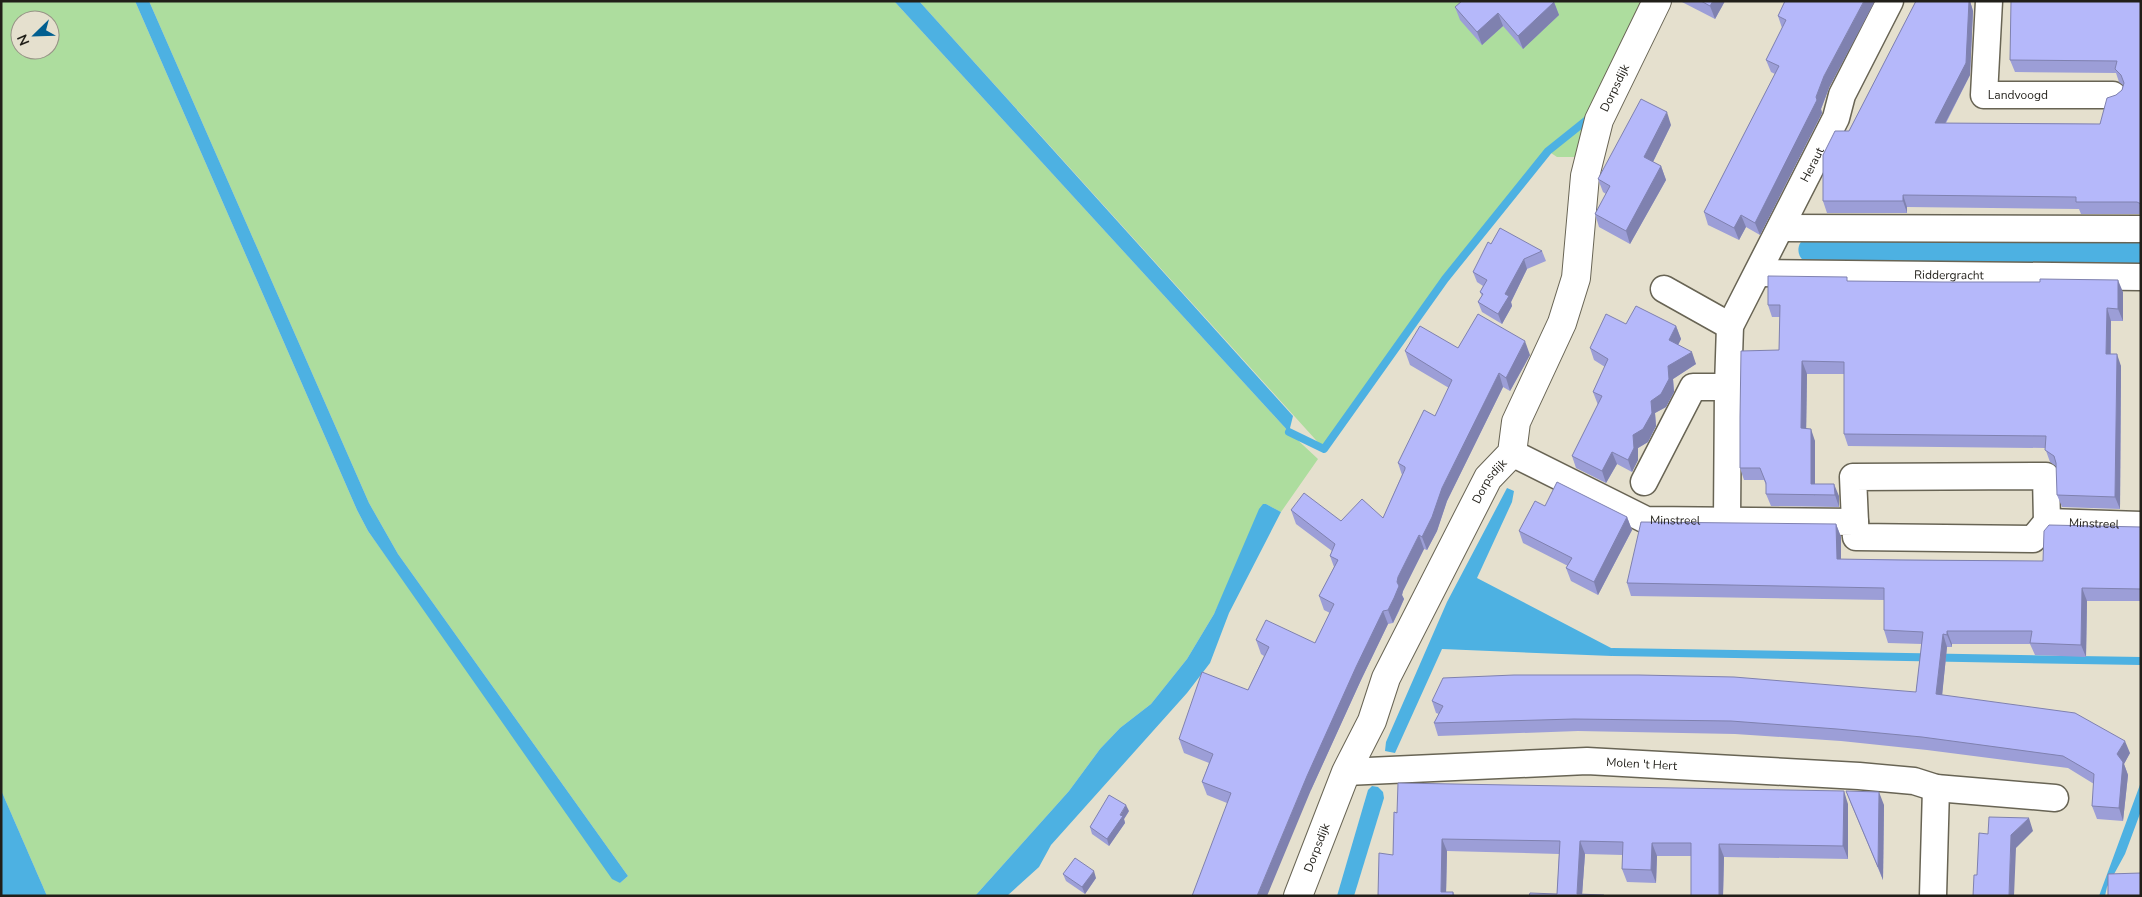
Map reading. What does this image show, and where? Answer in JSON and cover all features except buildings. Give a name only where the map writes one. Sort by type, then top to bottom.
[{"type":"street","name":"Dorpsdijk","points":[[1298,896],[1346,772],[1372,721],[1386,678],[1488,478],[1512,453],[1516,422],[1562,323],[1576,278],[1585,176],[1599,120],[1657,1]]},
{"type":"street","name":"Heraut","points":[[1727,521],[1730,326],[1836,118],[1842,95],[1890,1]]},
{"type":"street","name":"Landvoogd","points":[[1990,1],[1984,95],[2114,95]]},
{"type":"street","points":[[1781,228],[2141,229]]},
{"type":"street","name":"Riddergracht","points":[[1758,273],[2141,277]]},
{"type":"street","points":[[1664,289],[1730,326]]},
{"type":"street","points":[[1644,482],[1693,387],[1728,387]]},
{"type":"street","name":"Minstreel","points":[[1512,453],[1646,520],[1855,522]]},
{"type":"street","points":[[2046,476],[2047,522],[2033,539],[1856,537],[1853,477],[2046,476]]},
{"type":"street","name":"Minstreel","points":[[2047,522],[2141,525]]},
{"type":"street","name":"Molen 't Hert","points":[[1346,772],[1588,761],[1860,776],[1914,781],[1936,788],[2055,798]]},
{"type":"street","points":[[1933,896],[1936,788]]},
{"type":"green space","points":[[1,1],[135,1],[357,510],[368,531],[620,883],[628,876],[398,554],[369,503],[149,1],[894,1],[1289,432],[1318,459],[1281,512],[1266,504],[1214,614],[1187,659],[1151,704],[1120,728],[1100,749],[1069,791],[975,896],[47,896],[1,790]]},
{"type":"green space","points":[[919,1],[1646,1],[1579,157],[1557,157],[1548,151],[1445,279],[1324,449]]},
{"type":"water","points":[[135,1],[149,1],[369,503],[398,554],[628,876],[620,883],[612,879],[368,531],[357,510]]},
{"type":"water","points":[[894,1],[919,1],[1293,416],[1289,432]]},
{"type":"water","points":[[1806,238],[2141,243],[2141,265],[1803,260],[1799,255],[1798,248]]},
{"type":"water","points":[[1507,488],[1514,491],[1512,502],[1477,578],[1613,649],[1612,656],[1442,649],[1395,753],[1385,751],[1386,742],[1447,602]]},
{"type":"water","points":[[1263,504],[1281,512],[1229,613],[1210,663],[1187,693],[1051,845],[1039,867],[1007,896],[975,896],[1069,791],[1100,749],[1120,728],[1151,704],[1187,659],[1214,614],[1259,509]]},
{"type":"water","points":[[2141,782],[2141,811],[2125,854],[2107,887],[2105,896],[2099,896]]},
{"type":"water","points":[[1372,786],[1378,787],[1383,792],[1384,798],[1354,896],[1337,896],[1368,790]]},
{"type":"water","points":[[1,790],[47,896],[1,896]]},
{"type":"waterway","points":[[1289,432],[1324,449],[1445,279],[1548,151],[1588,119],[1590,115]]},
{"type":"waterway","points":[[1613,652],[2141,661]]}]
